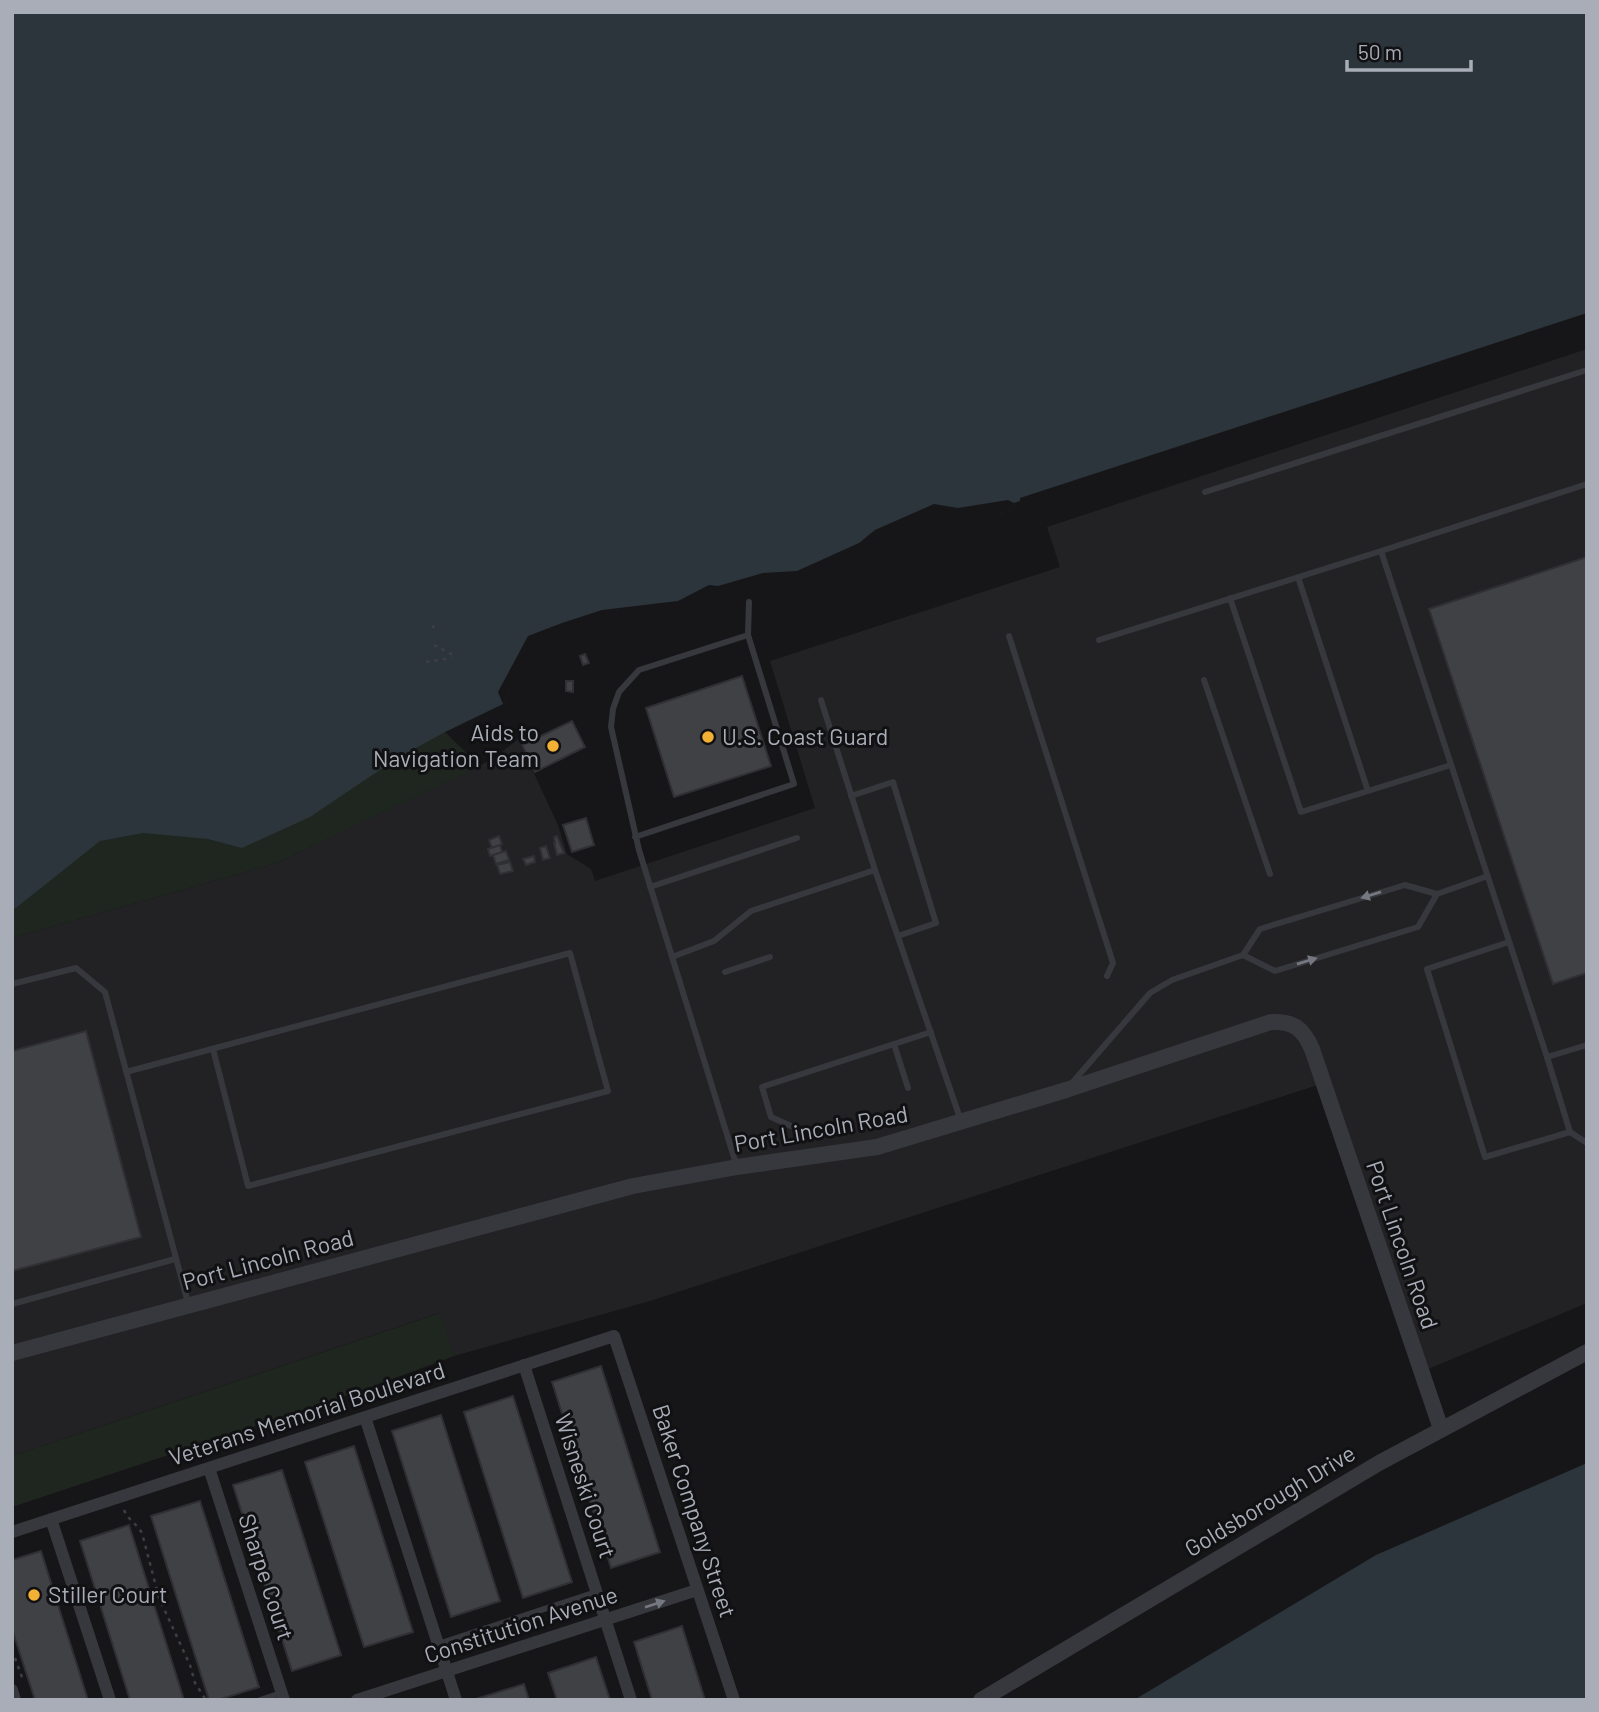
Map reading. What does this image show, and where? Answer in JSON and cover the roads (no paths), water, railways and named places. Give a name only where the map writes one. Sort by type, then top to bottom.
[{"type":"street","name":"Port Lincoln Road","points":[[12,1353],[633,1186],[737,1167],[877,1147],[1066,1090],[1271,1022],[1284,1022],[1297,1026],[1307,1037],[1312,1049],[1441,1429]]},
{"type":"street","name":"Veterans Memorial Boulevard","points":[[12,1532],[614,1336]]},
{"type":"street","name":"Baker Company Street","points":[[614,1336],[734,1700]]},
{"type":"street","name":"Goldsborough Drive","points":[[981,1700],[1325,1495],[1441,1429],[1587,1352]]},
{"type":"street","name":"Wisneski Court","points":[[524,1365],[631,1700]]},
{"type":"street","points":[[365,1417],[456,1700]]},
{"type":"street","name":"Sharpe Court","points":[[209,1468],[282,1696]]},
{"type":"street","points":[[51,1519],[110,1700]]},
{"type":"street","name":"Constitution Avenue","points":[[357,1700],[697,1590]]},
{"type":"street","points":[[15,1700],[19,1690]]},
{"type":"lane","points":[[1205,492],[1587,370]]},
{"type":"lane","points":[[1099,640],[1587,484]]},
{"type":"lane","points":[[1381,551],[1570,1132],[1587,1143]]},
{"type":"lane","points":[[1298,577],[1368,791]]},
{"type":"lane","points":[[1230,598],[1301,812],[1451,765]]},
{"type":"lane","points":[[635,837],[794,784],[748,635],[749,603]]},
{"type":"lane","points":[[737,1167],[635,837],[611,727],[619,692],[639,670],[748,635]]},
{"type":"lane","points":[[1009,636],[1113,963],[1107,976]]},
{"type":"lane","points":[[1204,680],[1270,874]]},
{"type":"lane","points":[[821,699],[875,870],[962,1122]]},
{"type":"lane","points":[[851,796],[892,782],[936,923],[898,936]]},
{"type":"lane","points":[[650,887],[797,838]]},
{"type":"lane","points":[[672,957],[714,941],[751,911],[875,870]]},
{"type":"lane","points":[[1066,1090],[1150,993],[1172,980],[1243,956],[1260,929],[1405,885],[1437,894],[1488,876]]},
{"type":"lane","points":[[1243,956],[1275,971],[1418,927],[1437,894]]},
{"type":"lane","points":[[1509,942],[1427,969],[1485,1157],[1570,1132]]},
{"type":"lane","points":[[126,1072],[570,953],[608,1091],[248,1186],[213,1049]]},
{"type":"lane","points":[[725,972],[770,957]]},
{"type":"lane","points":[[12,984],[76,968],[105,992],[188,1305]]},
{"type":"lane","points":[[791,1126],[771,1117],[762,1087],[930,1032]]},
{"type":"lane","points":[[894,1044],[908,1088]]},
{"type":"lane","points":[[1547,1058],[1587,1045]]},
{"type":"lane","points":[[12,1304],[175,1259]]},
{"type":"lane","points":[[438,1644],[596,1592]]},
{"type":"lane","points":[[260,1700],[282,1696]]},
{"type":"place","name":"U.S. Coast Guard","points":[[708,737]]},
{"type":"place","name":"Aids to Navigation Team","points":[[553,746]]},
{"type":"place","name":"Stiller Court","points":[[34,1595]]}]
